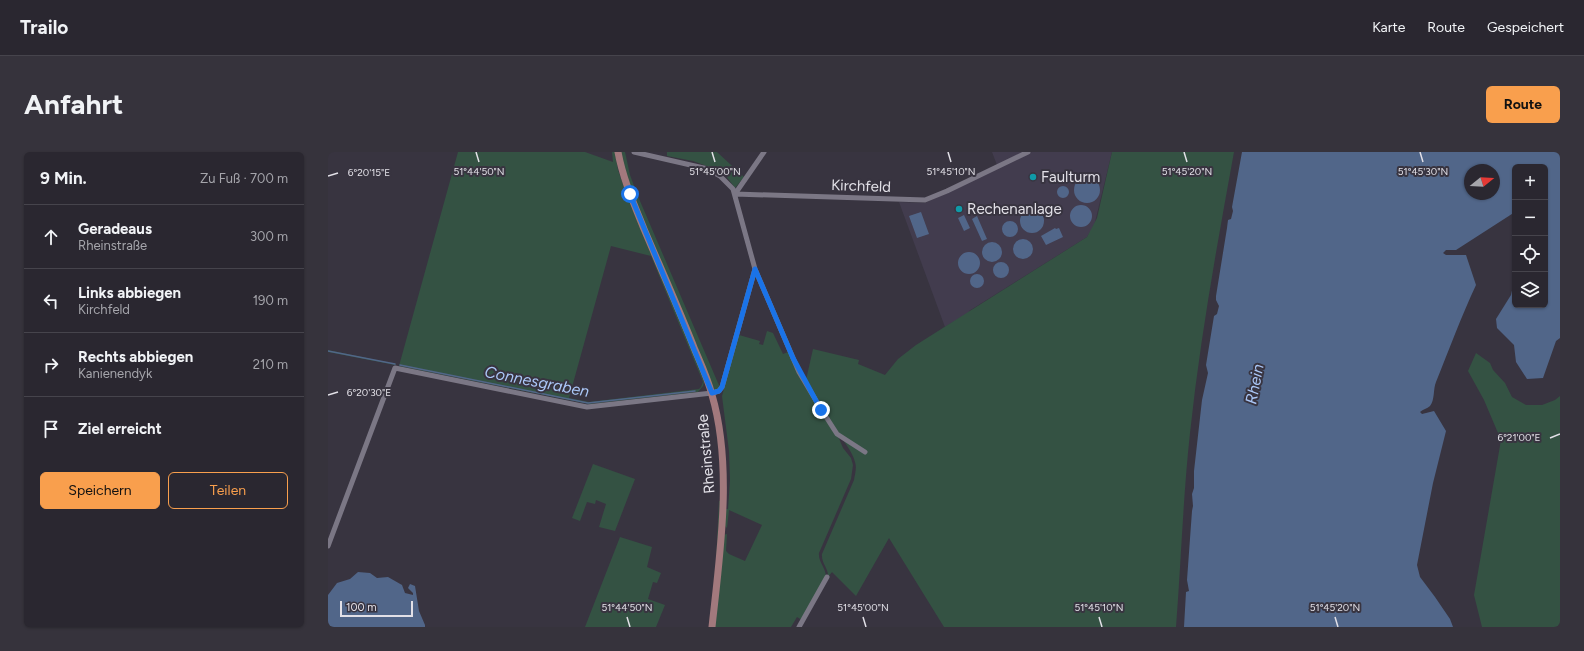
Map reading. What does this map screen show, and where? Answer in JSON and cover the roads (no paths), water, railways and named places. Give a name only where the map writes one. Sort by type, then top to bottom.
[{"type":"main road","name":"Rheinstraße","points":[[618,152],[620,165],[630,194],[712,393],[720,430],[723,504],[712,627]]},
{"type":"street","points":[[634,152],[708,169],[720,176],[733,189],[755,269],[793,358],[821,410],[837,434],[866,452]]},
{"type":"street","points":[[735,194],[764,152]]},
{"type":"street","name":"Kirchfeld","points":[[735,194],[925,200],[1028,152]]},
{"type":"street","points":[[328,546],[395,368],[588,407],[712,393],[719,391],[722,387],[755,269]]},
{"type":"street","points":[[799,627],[827,577]]},
{"type":"water","name":"Rhein","points":[[1242,152],[1560,152],[1560,338],[1556,341],[1543,378],[1527,379],[1516,362],[1514,345],[1497,328],[1496,319],[1511,295],[1512,290],[1512,308],[1548,308],[1548,164],[1512,164],[1512,214],[1456,250],[1446,250],[1443,253],[1446,255],[1466,255],[1476,285],[1436,382],[1432,404],[1420,412],[1422,414],[1434,411],[1446,431],[1433,483],[1417,565],[1420,577],[1450,619],[1453,627],[1184,627],[1186,592],[1189,591],[1187,580],[1193,506],[1192,494],[1194,488],[1194,471],[1202,400],[1208,373],[1206,365],[1214,316],[1217,314],[1219,306],[1216,296],[1228,220],[1231,219],[1233,211],[1232,207]]},
{"type":"water","points":[[1064,172],[1068,172],[1072,178],[1068,184],[1064,184],[1060,180],[1060,176]]},
{"type":"water","points":[[1087,177],[1096,181],[1100,190],[1096,199],[1087,203],[1078,199],[1074,190],[1078,181]]},
{"type":"water","points":[[1061,186],[1065,186],[1069,192],[1065,198],[1061,198],[1057,194],[1057,190]]},
{"type":"water","points":[[1081,205],[1089,208],[1092,216],[1089,224],[1081,227],[1073,224],[1070,216],[1073,208]]},
{"type":"water","points":[[1032,209],[1041,212],[1044,221],[1041,230],[1032,233],[1023,230],[1020,221],[1023,212]]},
{"type":"water","points":[[921,212],[929,234],[917,238],[909,216]]},
{"type":"water","points":[[964,215],[970,228],[964,231],[958,218]]},
{"type":"water","points":[[977,216],[987,239],[982,241],[972,219]]},
{"type":"water","points":[[1010,221],[1017,226],[1018,229],[1013,236],[1010,237],[1003,232],[1002,229],[1007,222]]},
{"type":"water","points":[[1055,228],[1059,228],[1063,237],[1046,245],[1041,236]]},
{"type":"water","points":[[1019,239],[1027,239],[1033,245],[1033,253],[1027,259],[1019,259],[1013,253],[1013,245]]},
{"type":"water","points":[[988,242],[996,242],[1002,248],[1002,256],[996,262],[988,262],[982,256],[982,248]]},
{"type":"water","points":[[969,252],[977,255],[980,263],[977,271],[969,274],[961,271],[958,263],[961,255]]},
{"type":"water","points":[[1001,262],[1008,267],[1009,270],[1004,277],[1001,278],[994,273],[993,270],[998,263]]},
{"type":"water","points":[[974,274],[980,274],[984,278],[984,284],[980,288],[974,288],[970,284],[970,278]]},
{"type":"water","points":[[358,572],[370,573],[377,578],[388,577],[402,585],[405,593],[413,595],[408,588],[410,584],[415,586],[419,611],[425,627],[328,627],[328,595],[337,583],[350,579]]},
{"type":"waterway","points":[[328,351],[395,364]]},
{"type":"waterway","name":"Connesgraben","points":[[400,365],[588,403],[695,391]]},
{"type":"place","name":"Faulturm","points":[[1033,177]]},
{"type":"place","name":"Rechenanlage","points":[[959,209]]}]
